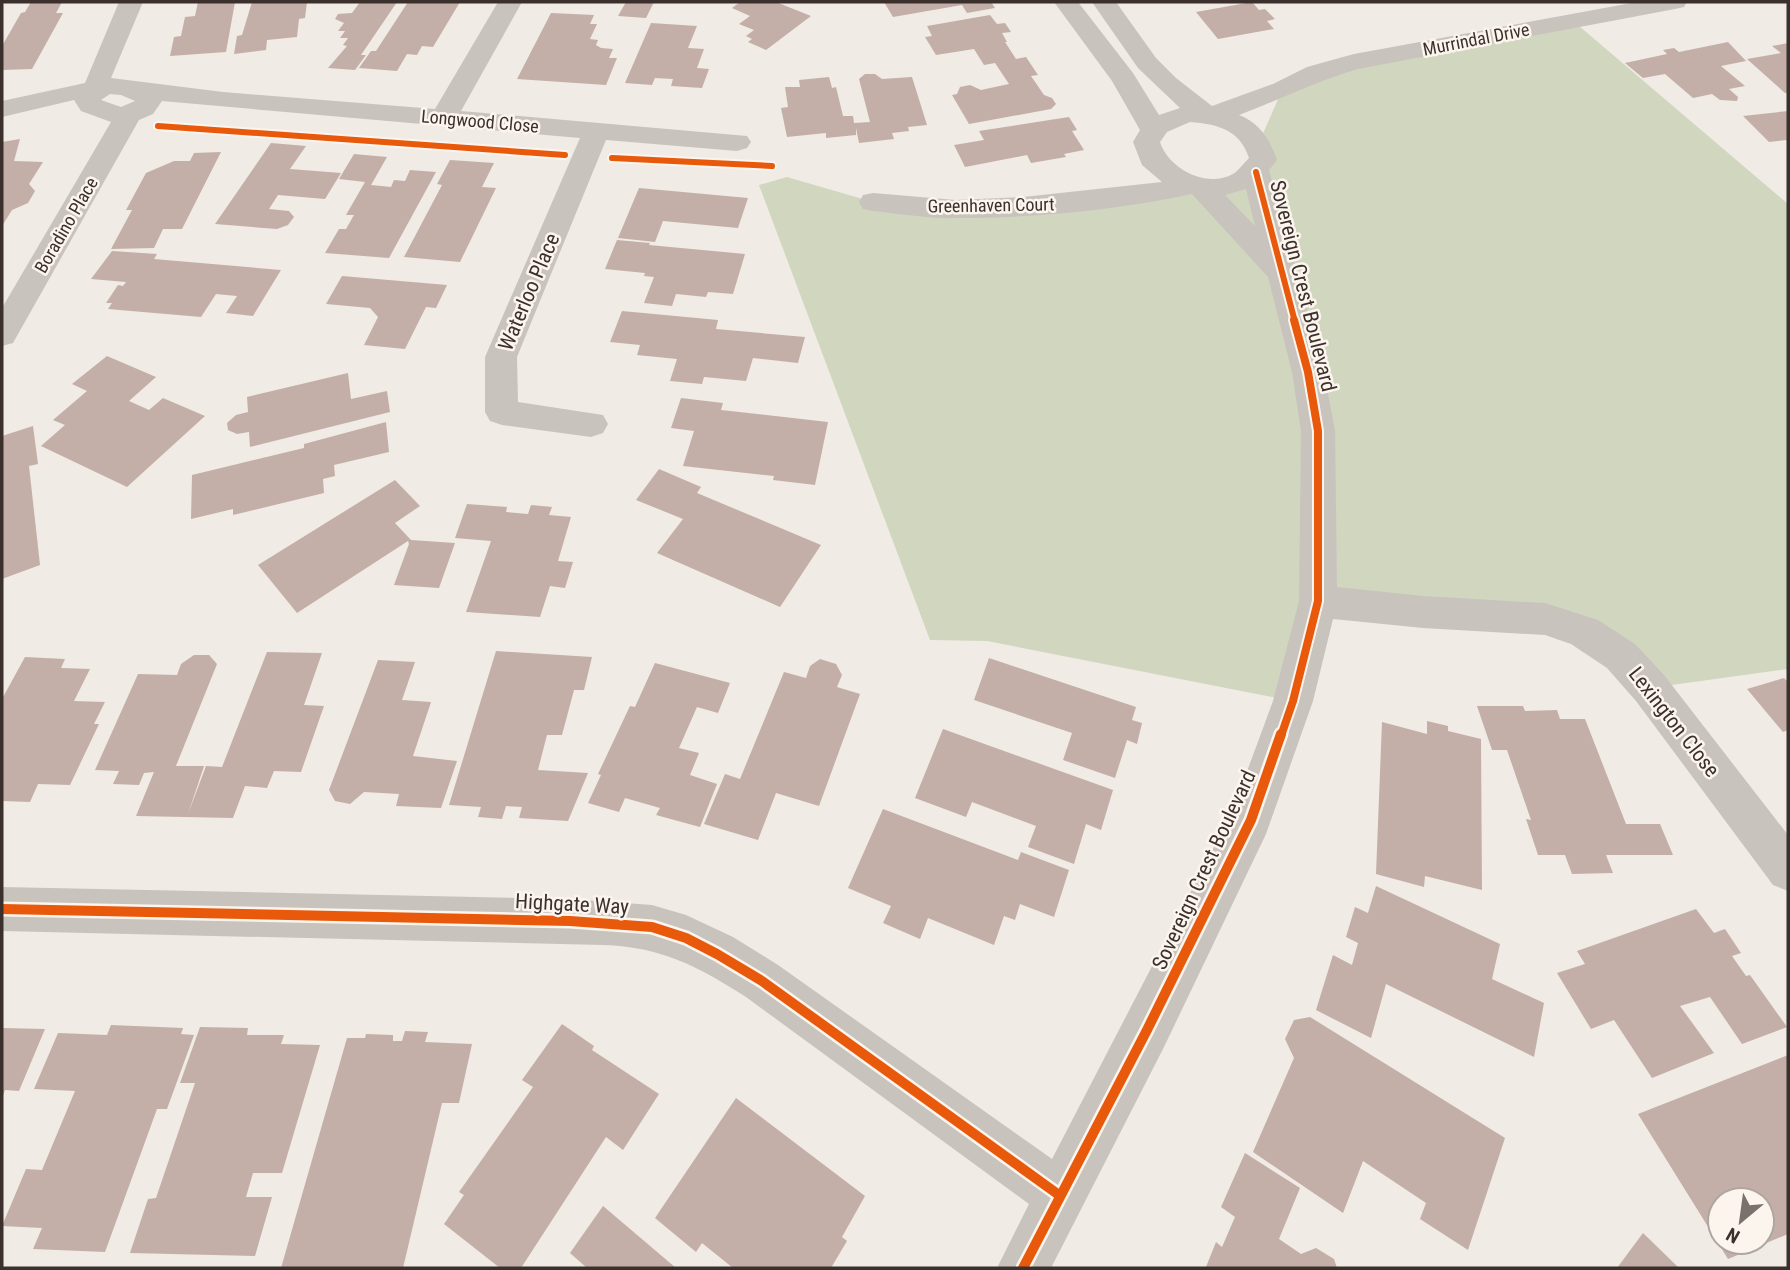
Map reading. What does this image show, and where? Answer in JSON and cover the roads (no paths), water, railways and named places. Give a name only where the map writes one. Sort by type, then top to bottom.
[{"type":"street","points":[[8,109],[95,94],[97,80],[131,2]]},
{"type":"street","points":[[444,117],[510,2]]},
{"type":"street","points":[[1066,2],[1124,79],[1152,127]]},
{"type":"street","points":[[1104,2],[1147,63],[1167,84],[1210,115],[1242,127],[1258,157]]},
{"type":"street","name":"Murrindal Drive","points":[[1210,115],[1282,90],[1316,73],[1354,62],[1623,5],[1675,2]]},
{"type":"street","name":"Longwood Close","points":[[95,94],[114,85],[135,106],[223,100],[737,142]]},
{"type":"street","points":[[1210,115],[1187,114],[1167,118],[1152,127],[1145,139],[1146,152],[1166,173],[1196,186],[1223,186],[1242,182],[1258,157],[1267,119],[1282,90]]},
{"type":"street","name":"Boradino Place","points":[[2,335],[135,106]]},
{"type":"street","name":"Waterloo Place","points":[[591,424],[502,412],[500,357],[596,132]]},
{"type":"street","name":"Sovereign Crest Boulevard","points":[[1023,1268],[1147,1030],[1251,820],[1293,701],[1318,601],[1318,431],[1308,372],[1258,157]]},
{"type":"street","name":"Greenhaven Court","points":[[1109,197],[1155,163]]},
{"type":"street","name":"Greenhaven Court","points":[[877,172],[872,213],[1053,204],[1196,186]]},
{"type":"street","name":"Sovereign Crest Boulevard","points":[[1196,186],[1284,275]]},
{"type":"street","name":"Lexington Close","points":[[1318,601],[1423,612],[1545,618],[1584,632],[1621,656],[1650,688],[1788,870]]},
{"type":"street","name":"Highgate Way","points":[[2,909],[570,921],[636,924],[675,934],[717,952],[762,981],[1059,1195]]}]
